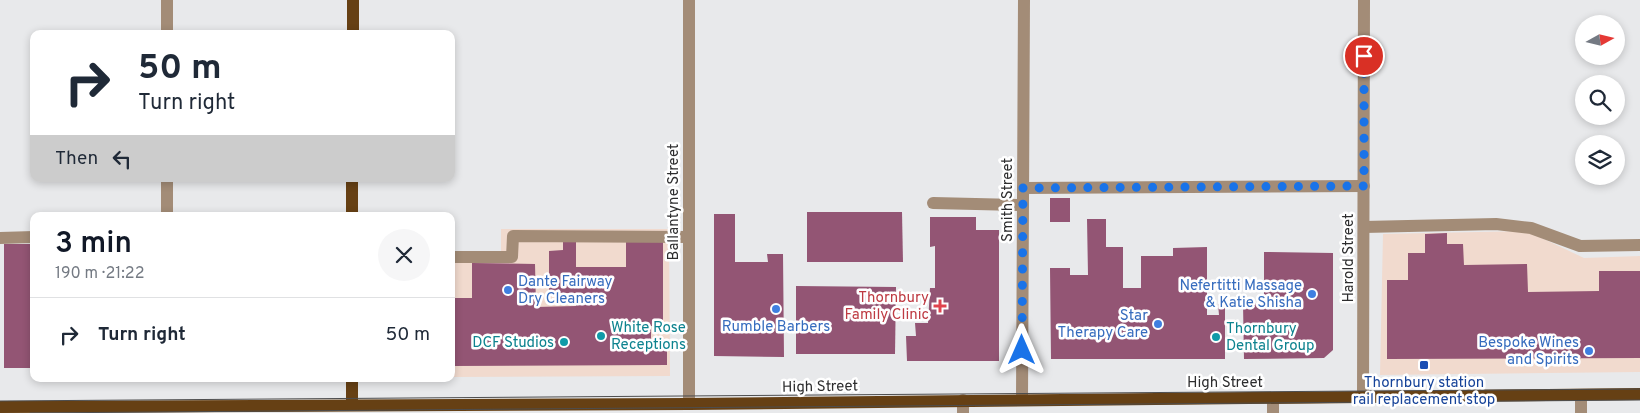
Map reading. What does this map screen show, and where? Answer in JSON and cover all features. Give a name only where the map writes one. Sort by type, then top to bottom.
[{"type":"main road","points":[[353,0],[353,30]]},
{"type":"main road","points":[[352,182],[352,212]]},
{"type":"main road","points":[[352,382],[352,409]]},
{"type":"main road","name":"High Street","points":[[0,407],[659,408],[689,404],[963,407],[1022,400],[1640,394]]},
{"type":"street","points":[[167,0],[167,30]]},
{"type":"street","name":"Ballantyne Street","points":[[689,0],[689,404]]},
{"type":"street","name":"Smith Street","points":[[1022,400],[1024,0]]},
{"type":"street","name":"Harold Street","points":[[1363,397],[1364,0]]},
{"type":"street","points":[[167,182],[167,212]]},
{"type":"street","points":[[1023,188],[1364,186]]},
{"type":"street","points":[[933,203],[1023,205]]},
{"type":"street","points":[[1364,227],[1496,224],[1531,228],[1580,246],[1640,245]]},
{"type":"street","points":[[455,257],[512,257],[513,236],[689,237]]},
{"type":"street","points":[[0,238],[30,237]]},
{"type":"street","points":[[1581,395],[1581,413]]},
{"type":"street","points":[[1273,398],[1273,413]]},
{"type":"shaded area","points":[[501,229],[669,229],[670,376],[455,377],[455,253],[501,254]]},
{"type":"shaded area","points":[[1527,231],[1584,258],[1640,256],[1640,372],[1380,375],[1383,234]]},
{"type":"building","points":[[1050,198],[1070,198],[1070,222],[1050,222]]},
{"type":"building","points":[[807,212],[902,212],[903,262],[807,262]]},
{"type":"building","points":[[714,214],[735,214],[735,262],[768,262],[767,254],[783,254],[784,357],[714,356]]},
{"type":"building","points":[[930,217],[976,217],[976,230],[999,230],[999,361],[907,361],[906,336],[916,336],[915,323],[928,323],[930,288],[935,288],[935,246],[930,247]]},
{"type":"building","points":[[1087,219],[1106,219],[1106,247],[1123,247],[1123,288],[1141,288],[1141,256],[1173,256],[1173,248],[1207,247],[1207,315],[1219,315],[1218,304],[1225,303],[1225,359],[1051,359],[1050,268],[1070,268],[1070,275],[1088,275]]},
{"type":"building","points":[[1447,233],[1447,244],[1463,244],[1464,265],[1527,264],[1528,292],[1599,291],[1599,271],[1640,271],[1640,358],[1387,359],[1387,280],[1408,280],[1408,253],[1425,253],[1425,234]]},
{"type":"building","points":[[563,240],[576,240],[576,267],[626,267],[626,241],[663,241],[663,326],[651,326],[651,348],[667,348],[667,365],[455,366],[455,298],[472,298],[472,263],[535,264],[536,307],[576,306],[576,293],[549,293],[549,251],[563,250]]},
{"type":"building","points":[[4,244],[30,244],[30,368],[4,368]]},
{"type":"building","points":[[1264,252],[1333,253],[1333,350],[1324,358],[1244,359],[1243,304],[1264,303]]},
{"type":"building","points":[[796,286],[896,287],[895,354],[796,354]]},
{"type":"tram line","points":[[0,401],[1640,389]]},
{"type":"tram line","points":[[30,413],[1640,400]]},
{"type":"place","name":"Dante Fairway Dry Cleaners","points":[[508,290]]},
{"type":"place","name":"Nefertitti Massage & Katie Shisha","points":[[1312,294]]},
{"type":"place","name":"Thornbury Family Clinic","points":[[940,306]]},
{"type":"place","name":"Rumble Barbers","points":[[776,309]]},
{"type":"place","name":"Star Therapy Care","points":[[1158,324]]},
{"type":"place","name":"White Rose Receptions","points":[[601,336]]},
{"type":"place","name":"Thornbury Dental Group","points":[[1216,337]]},
{"type":"place","name":"DCF Studios","points":[[564,342]]},
{"type":"place","name":"Bespoke Wines and Spirits","points":[[1589,351]]},
{"type":"place","name":"Thornbury station rail replacement stop","points":[[1424,365]]},
{"type":"route","points":[[1022,350],[1023,188],[1364,186],[1364,56]]}]
